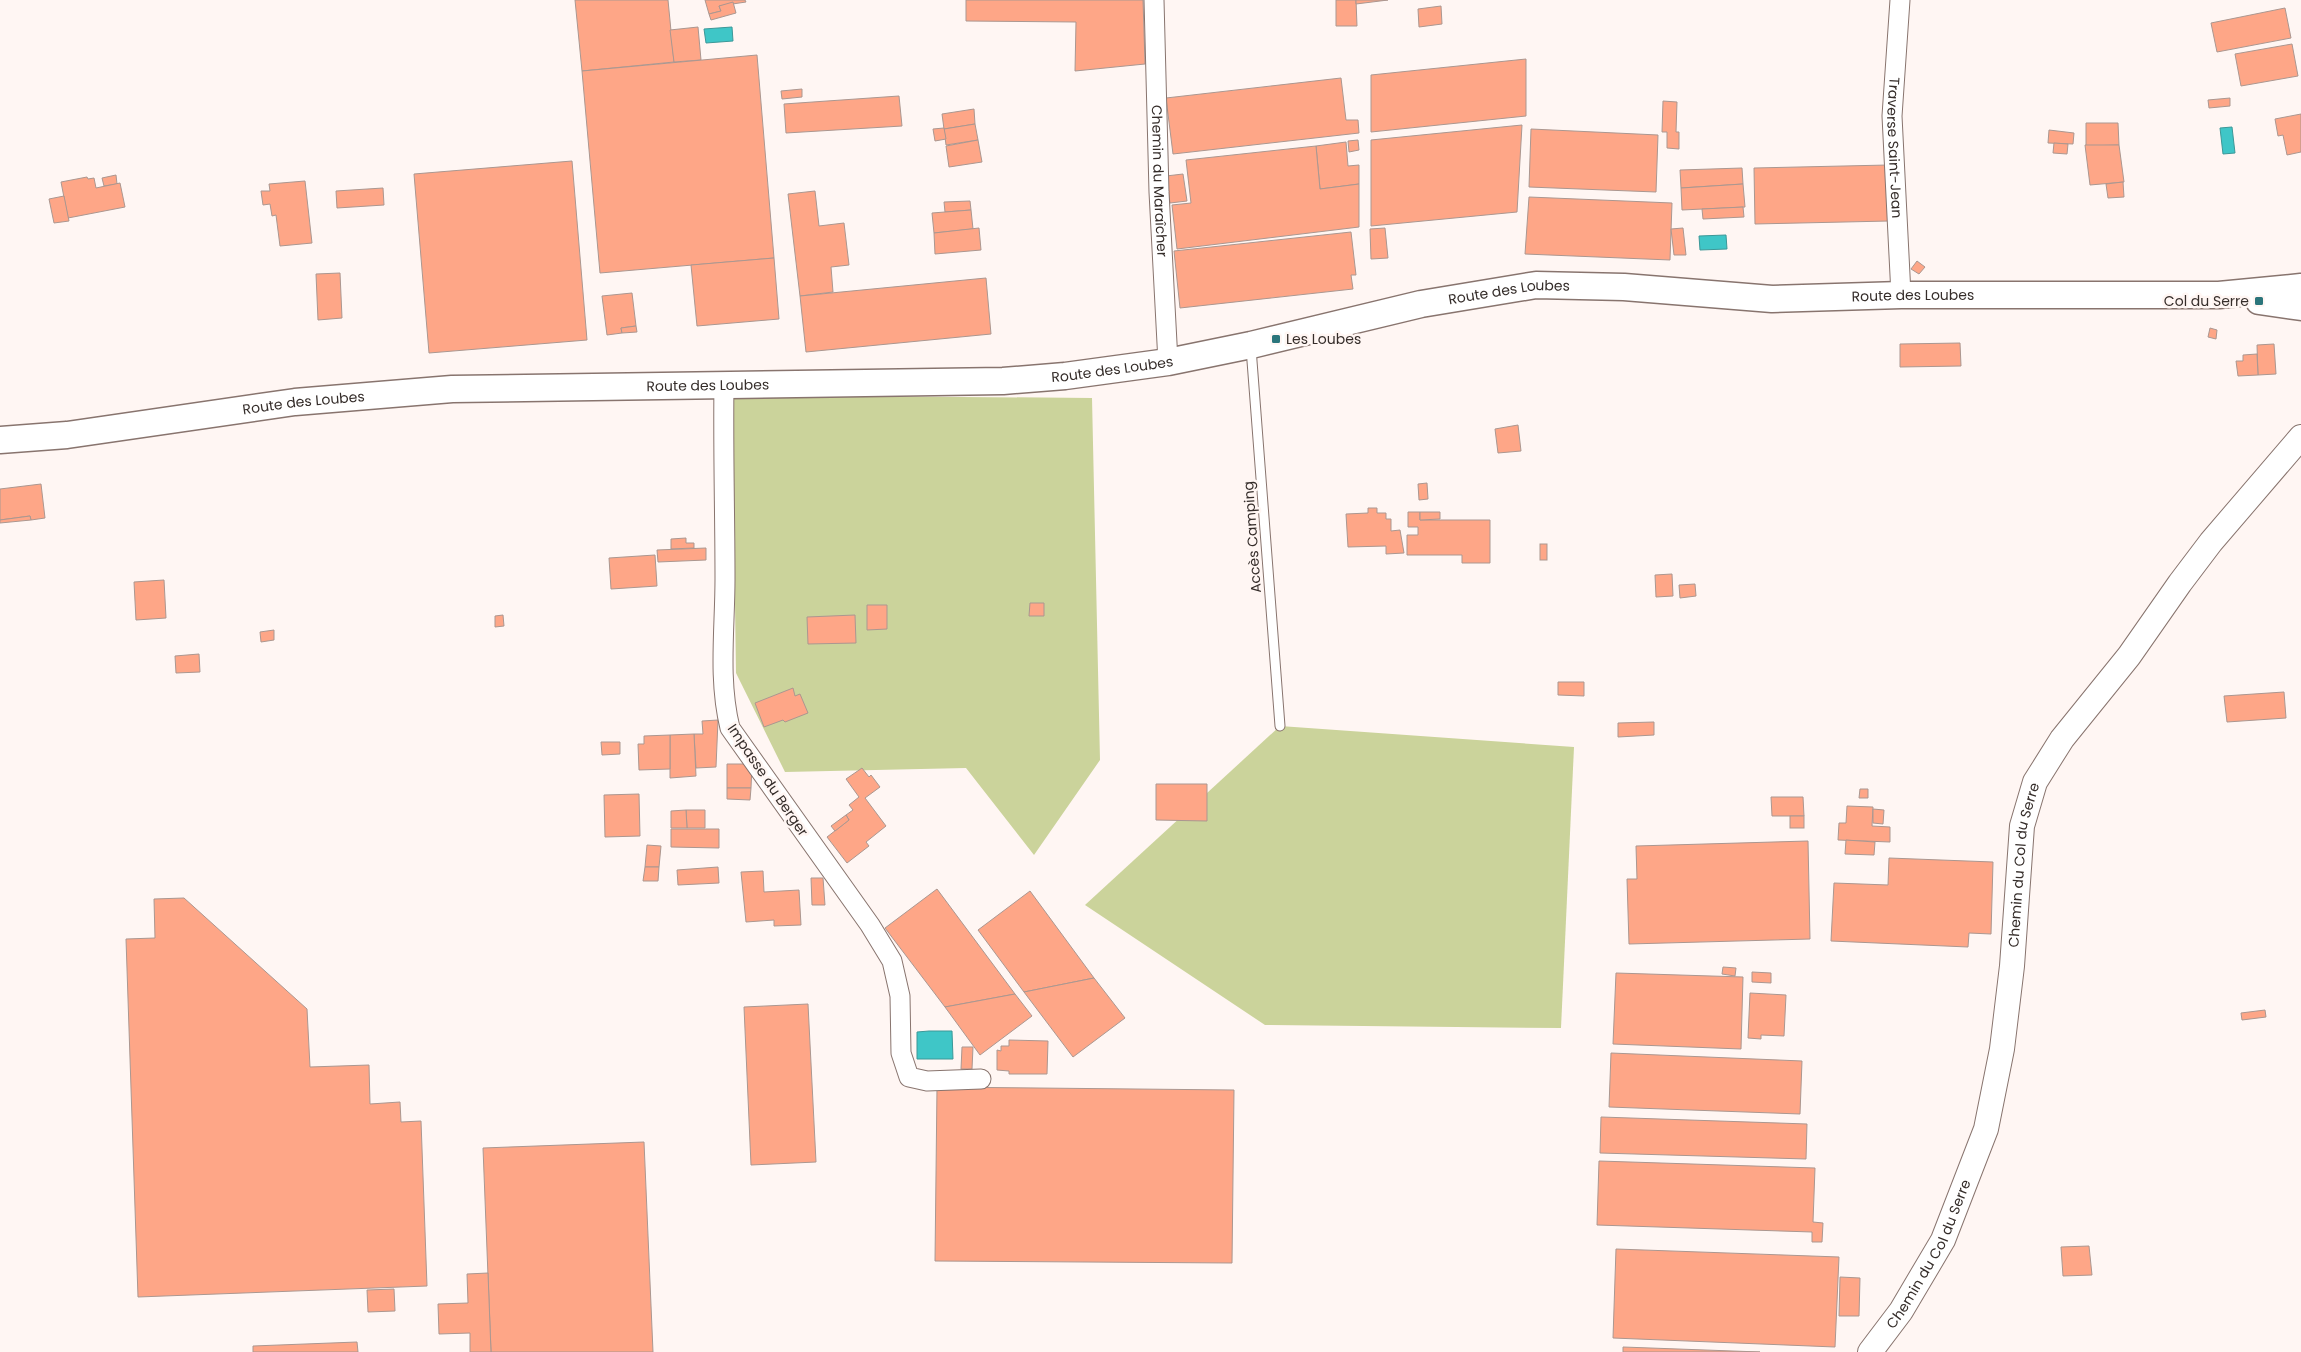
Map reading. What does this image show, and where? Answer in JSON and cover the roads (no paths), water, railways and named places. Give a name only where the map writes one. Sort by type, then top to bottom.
[{"type":"main road","name":"Route des Loubes","points":[[0,440],[67,435],[295,402],[442,389],[1003,381],[1065,376],[1168,362],[1251,345],[1421,304],[1536,285],[1624,287],[1772,299],[1902,295],[2219,295],[2301,287]]},
{"type":"main road","name":"Route des Loubes","points":[[2219,295],[2301,308]]},
{"type":"street","name":"Chemin du Maraîcher","points":[[1154,0],[1158,192],[1168,362]]},
{"type":"street","name":"Traverse Saint-Jean","points":[[1900,0],[1892,116],[1902,295]]},
{"type":"street","name":"Impasse du Berger","points":[[724,384],[725,580],[723,672],[726,711],[730,728],[870,925],[892,961],[900,996],[901,1053],[908,1076],[927,1081],[981,1079]]},
{"type":"street","name":"Chemin du Col du Serre","points":[[1870,1352],[1900,1312],[1943,1240],[1986,1129],[2002,1049],[2012,966],[2022,826],[2035,782],[2062,739],[2128,656],[2185,576],[2301,437]]},
{"type":"lane","name":"Accès Camping","points":[[1251,345],[1280,726]]},
{"type":"water","points":[[732,27],[733,41],[706,43],[704,29]]},
{"type":"water","points":[[2232,127],[2235,153],[2223,154],[2220,128]]},
{"type":"water","points":[[1726,235],[1727,249],[1700,250],[1699,236]]},
{"type":"water","points":[[952,1031],[953,1059],[917,1059],[917,1032]]},
{"type":"place","name":"Col du Serre","points":[[2259,301]]},
{"type":"place","name":"Les Loubes","points":[[1276,339]]}]
